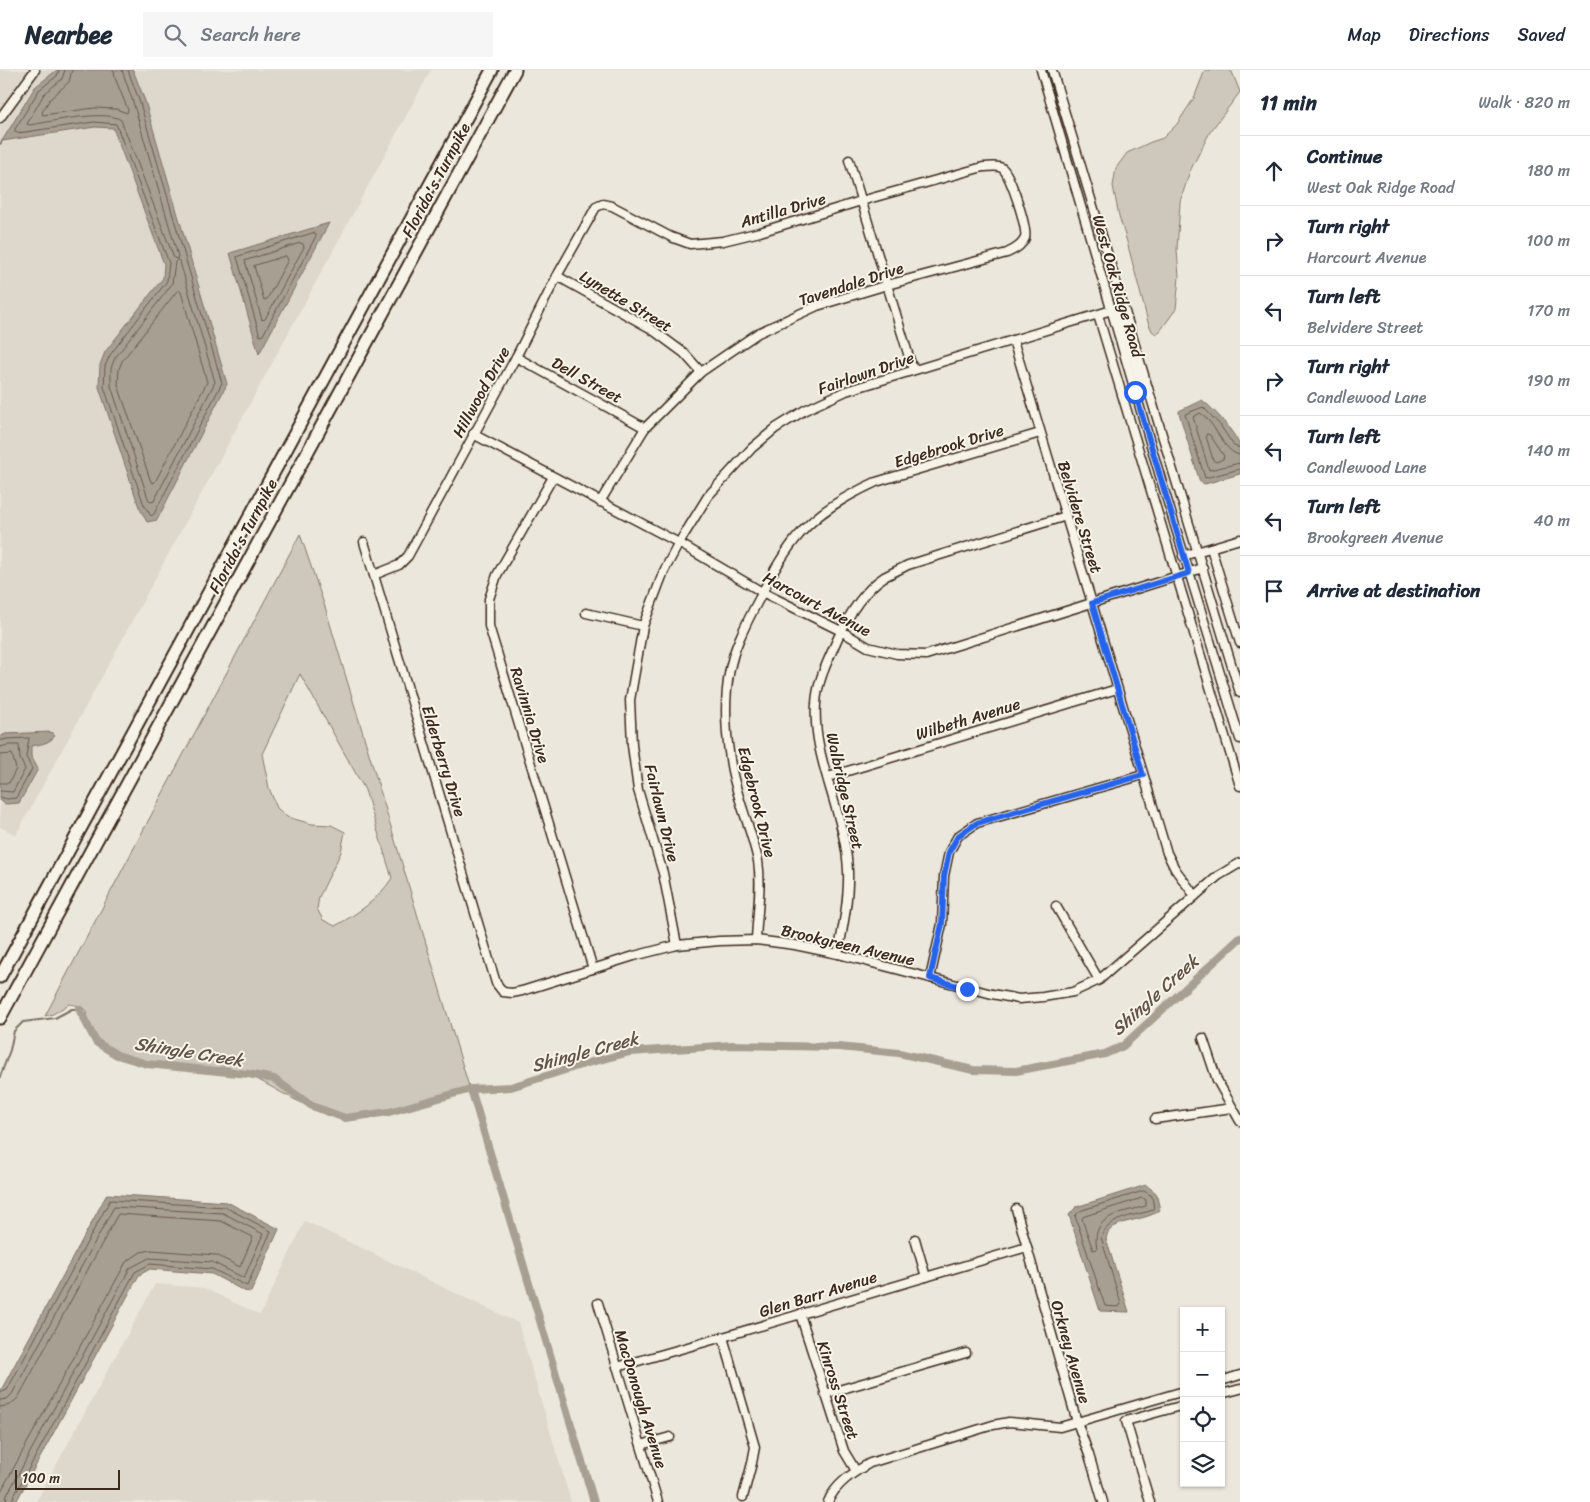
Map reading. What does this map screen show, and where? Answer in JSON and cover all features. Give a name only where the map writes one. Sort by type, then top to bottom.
[{"type":"highway","name":"Florida's Turnpike","points":[[0,977],[492,70]]},
{"type":"highway","name":"Florida's Turnpike","points":[[0,1018],[515,70]]},
{"type":"street","points":[[0,118],[35,70]]},
{"type":"street","name":"West Oak Ridge Road","points":[[1040,70],[1239,735]]},
{"type":"street","points":[[1043,79],[1053,73]]},
{"type":"street","name":"West Oak Ridge Road","points":[[1053,73],[1240,693]]},
{"type":"street","points":[[849,160],[913,370]]},
{"type":"street","name":"Antilla Drive","points":[[596,207],[603,204],[612,206],[671,237],[690,244],[723,240],[760,232],[861,201],[983,167],[994,166],[1003,168],[1009,176],[1026,229],[1025,238],[1020,246],[1007,253]]},
{"type":"street","name":"Hillwood Drive","points":[[374,575],[399,565],[408,556],[516,357],[557,276],[596,207]]},
{"type":"street","name":"Tavendale Drive","points":[[600,502],[645,428],[701,372],[758,333],[817,306],[1007,253]]},
{"type":"street","name":"Lynette Street","points":[[557,276],[650,328],[684,353],[701,372]]},
{"type":"street","points":[[1111,310],[1119,310],[1137,374],[1142,386],[1148,390]]},
{"type":"street","name":"Fairlawn Drive","points":[[677,945],[663,873],[638,790],[632,745],[630,700],[643,626],[664,571],[708,496],[752,448],[776,428],[805,410],[846,391],[1098,316],[1111,310]]},
{"type":"street","points":[[1098,316],[1240,786]]},
{"type":"street","name":"Belvidere Street","points":[[1013,340],[1167,853],[1175,869],[1195,896]]},
{"type":"street","name":"Dell Street","points":[[516,357],[645,428]]},
{"type":"street","name":"Edgebrook Drive","points":[[756,940],[760,880],[758,861],[730,761],[726,719],[728,680],[732,661],[738,641],[762,592],[799,534],[826,510],[851,494],[876,482],[1040,433]]},
{"type":"street","name":"Harcourt Avenue","points":[[473,434],[679,543],[762,592],[841,631],[868,648],[897,654],[926,656],[1203,568]]},
{"type":"street","name":"Ravinnia Drive","points":[[553,477],[497,575],[489,599],[489,626],[593,969]]},
{"type":"street","name":"Walbridge Street","points":[[838,954],[846,915],[848,871],[842,827],[817,736],[816,705],[819,684],[841,631],[864,596],[884,578],[908,566],[1066,516]]},
{"type":"street","points":[[1184,556],[1240,540]]},
{"type":"street","name":"Elderberry Drive","points":[[364,542],[499,988]]},
{"type":"street","points":[[1211,548],[1240,643]]},
{"type":"street","points":[[586,613],[643,626]]},
{"type":"street","name":"Wilbeth Avenue","points":[[828,777],[1117,688]]},
{"type":"street","points":[[930,978],[942,924],[944,876],[949,852],[958,836],[977,823],[1143,775]]},
{"type":"street","name":"Brookgreen Avenue","points":[[499,988],[504,992],[522,991],[677,945],[756,940],[795,945],[838,954],[967,989],[1019,999],[1073,992],[1099,980],[1218,876],[1240,863]]},
{"type":"street","points":[[1056,906],[1099,980]]},
{"type":"street","points":[[1203,1038],[1217,1080],[1240,1121]]},
{"type":"street","points":[[1155,1120],[1232,1108]]},
{"type":"street","name":"Orkney Avenue","points":[[1016,1209],[1077,1422],[1090,1455],[1104,1502]]},
{"type":"street","points":[[914,1239],[926,1276]]},
{"type":"street","name":"Glen Barr Avenue","points":[[617,1367],[1027,1247]]},
{"type":"street","name":"MacDonough Avenue","points":[[598,1303],[658,1502]]},
{"type":"street","name":"Kinross Street","points":[[800,1314],[844,1451],[856,1471]]},
{"type":"street","points":[[723,1337],[755,1447],[742,1497]]},
{"type":"street","points":[[825,1394],[966,1354]]},
{"type":"street","points":[[1225,1380],[1240,1375]]},
{"type":"street","points":[[1225,1393],[1240,1389]]},
{"type":"street","points":[[828,1502],[843,1481],[870,1463],[1009,1422],[1026,1422],[1060,1427],[1180,1392]]},
{"type":"street","points":[[1150,1502],[1126,1421],[1180,1405]]},
{"type":"street","points":[[641,1445],[670,1436]]},
{"type":"shaded area","points":[[0,70],[431,70],[16,835],[0,827]]},
{"type":"shaded area","points":[[1205,70],[1229,70],[1232,72],[1240,92],[1210,132],[1190,171],[1180,202],[1177,250],[1179,277],[1176,309],[1156,334],[1152,331],[1148,322],[1119,216],[1113,186],[1116,168],[1127,153],[1163,138],[1177,124],[1194,98]]},
{"type":"shaded area","points":[[300,534],[325,607],[470,1090],[392,1112],[353,1116],[333,1114],[304,1104],[235,1069],[224,1067],[184,1070],[135,1059],[106,1047],[92,1038],[88,1032],[86,1011],[81,1006],[69,1004],[53,1014],[45,1016]],"holes":[[[300,674],[365,790],[392,878],[366,906],[335,926],[323,920],[317,909],[319,897],[341,852],[345,832],[331,825],[312,824],[287,817],[277,808],[269,788],[262,754]]]},
{"type":"shaded area","points":[[305,1221],[518,1323],[571,1502],[36,1502],[155,1284],[204,1288],[260,1315]]},
{"type":"water","points":[[57,70],[133,70],[145,101],[227,384],[157,520],[147,522],[139,507],[99,387],[100,365],[105,352],[163,278],[164,264],[113,128],[95,127],[2,141],[35,87]]},
{"type":"water","points":[[329,223],[259,354],[230,253]]},
{"type":"water","points":[[1202,400],[1223,421],[1240,446],[1240,474],[1205,484],[1200,482],[1179,413],[1179,411]]},
{"type":"water","points":[[51,732],[55,736],[50,741],[31,746],[31,756],[38,769],[19,803],[6,804],[0,801],[0,737],[5,734]]},
{"type":"water","points":[[1146,1185],[1156,1193],[1160,1210],[1154,1214],[1113,1227],[1108,1232],[1106,1239],[1129,1312],[1100,1311],[1069,1215],[1076,1207]]},
{"type":"water","points":[[107,1194],[227,1202],[279,1229],[251,1292],[244,1291],[212,1274],[150,1269],[139,1275],[16,1502],[0,1502],[0,1392]]},
{"type":"waterway","name":"Shingle Creek","points":[[79,1009],[96,1042],[117,1055],[147,1064],[248,1074],[274,1079],[312,1106],[345,1118],[389,1112],[471,1089],[511,1087],[630,1052],[733,1045],[839,1047],[899,1053],[973,1070],[1016,1071],[1105,1054],[1123,1046],[1240,938]]},
{"type":"waterway","name":"Shingle Creek","points":[[0,1077],[10,1050],[14,1031],[23,1022],[55,1018],[72,1009],[79,1009]]},
{"type":"waterway","points":[[471,1089],[594,1502]]},
{"type":"route","points":[[967,989],[930,978],[942,924],[944,876],[949,852],[958,836],[977,823],[1143,775],[1092,603],[1189,573],[1135,392]]}]
